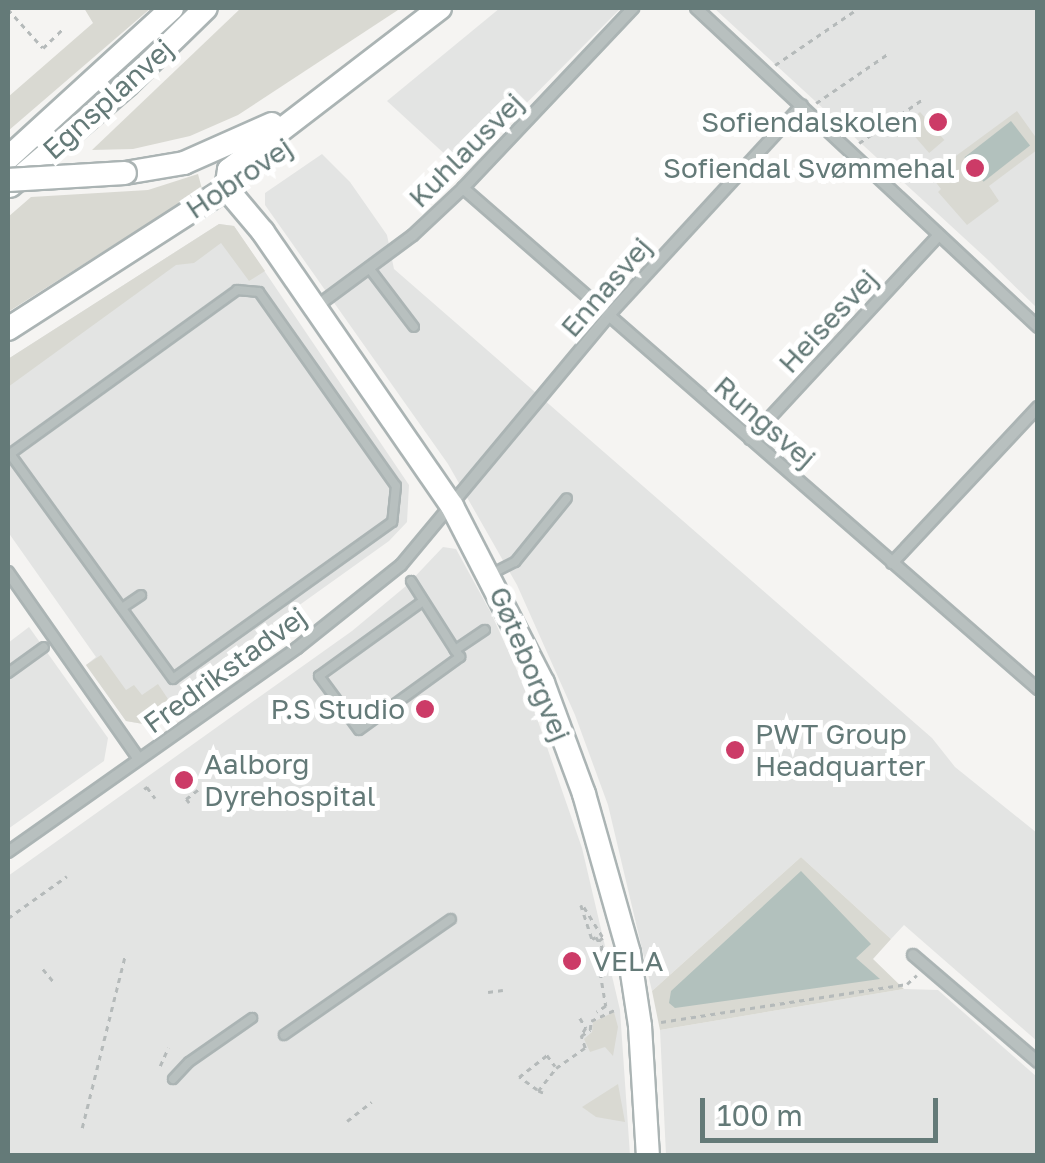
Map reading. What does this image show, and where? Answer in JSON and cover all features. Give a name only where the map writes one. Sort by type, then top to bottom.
[{"type":"main road","name":"Egnsplanvej","points":[[8,158],[172,8]]},
{"type":"main road","name":"Egnsplanvej","points":[[8,189],[127,85],[206,8]]},
{"type":"main road","name":"Hobrovej","points":[[8,180],[157,169],[215,152],[285,116],[439,8]]},
{"type":"main road","points":[[234,178],[439,8]]},
{"type":"main road","name":"Hobrovej","points":[[8,329],[312,128],[456,8]]},
{"type":"main road","name":"Gøteborgvej","points":[[234,178],[264,232],[452,506],[491,574],[543,683],[584,794],[629,953],[638,1014],[648,1156]]},
{"type":"street","name":"Kuhlausvej","points":[[316,307],[369,268],[463,188],[633,8]]},
{"type":"street","points":[[696,8],[1038,327]]},
{"type":"street","name":"Ennasvej","points":[[452,506],[608,315],[804,108]]},
{"type":"street","points":[[215,152],[234,178]]},
{"type":"street","name":"Rungsvej","points":[[463,188],[1038,689]]},
{"type":"street","name":"Heisesvej","points":[[750,439],[940,234]]},
{"type":"street","points":[[892,563],[1038,408]]},
{"type":"street","name":"Fredrikstadvej","points":[[8,852],[379,586],[452,506]]},
{"type":"street","points":[[8,572],[139,759]]},
{"type":"street","points":[[912,954],[1038,1062]]},
{"type":"lane","points":[[369,268],[414,327]]},
{"type":"lane","points":[[237,290],[259,292],[396,486],[392,522],[172,678],[122,608],[10,454],[237,290]]},
{"type":"lane","points":[[491,574],[515,562],[567,498]]},
{"type":"lane","points":[[410,581],[424,601],[460,657],[358,730],[320,676],[424,601]]},
{"type":"lane","points":[[122,608],[141,595]]},
{"type":"lane","points":[[455,650],[486,630]]},
{"type":"lane","points":[[8,673],[44,647]]},
{"type":"lane","points":[[284,1035],[451,919]]},
{"type":"lane","points":[[173,1079],[189,1062],[252,1018]]},
{"type":"path","points":[[8,9],[43,48],[62,29]]},
{"type":"path","points":[[765,71],[857,9]]},
{"type":"path","points":[[804,108],[889,53]]},
{"type":"path","points":[[850,150],[922,99]]},
{"type":"path","points":[[144,789],[148,786],[156,798]]},
{"type":"path","points":[[190,803],[186,799],[200,788]]},
{"type":"path","points":[[8,918],[67,876]]},
{"type":"path","points":[[580,1034],[606,1006],[599,942],[604,938],[582,906]]},
{"type":"path","points":[[82,1128],[125,956]]},
{"type":"path","points":[[597,1013],[638,1014],[907,984],[926,966]]},
{"type":"path","points":[[43,969],[53,981]]},
{"type":"path","points":[[488,992],[503,990]]},
{"type":"path","points":[[580,1018],[586,1028],[580,1034]]},
{"type":"path","points":[[556,1068],[547,1056],[519,1077],[540,1092],[556,1068],[586,1050],[580,1034]]},
{"type":"path","points":[[160,1066],[168,1048]]},
{"type":"path","points":[[347,1121],[371,1102]]},
{"type":"shaded area","points":[[84,8],[151,8],[8,131],[8,97],[93,23]]},
{"type":"shaded area","points":[[241,8],[401,8],[238,115],[190,136],[133,149],[92,150]]},
{"type":"shaded area","points":[[500,8],[621,8],[461,169],[387,101]]},
{"type":"shaded area","name":"Sofiendalskolen","points":[[714,8],[1037,8],[1037,308],[987,259]]},
{"type":"shaded area","name":"Sofiendal Svømmehal","points":[[1017,111],[1037,139],[1037,150],[989,186],[999,201],[967,225],[938,192],[941,189],[930,175]]},
{"type":"shaded area","points":[[920,112],[944,140],[929,153],[905,125]]},
{"type":"shaded area","points":[[1011,121],[1030,145],[984,182],[965,157]]},
{"type":"shaded area","points":[[322,154],[350,182],[387,235],[394,269],[932,738],[955,767],[1037,833],[1037,1041],[904,925],[891,939],[801,857],[652,991],[608,805],[575,715],[517,585],[448,464],[265,205],[265,193]]},
{"type":"shaded area","points":[[198,174],[202,189],[8,312],[8,217],[31,197],[148,190]]},
{"type":"shaded area","points":[[219,224],[234,226],[409,485],[407,522],[389,541],[200,676],[199,685],[207,688],[155,726],[126,721],[86,665],[96,657],[8,532],[8,359]]},
{"type":"shaded area","points":[[219,224],[234,226],[265,271],[249,281],[221,243],[194,263],[176,265],[8,387],[8,359]]},
{"type":"shaded area","points":[[443,547],[456,549],[491,613],[531,701],[582,848],[620,1010],[630,1155],[8,1155],[8,876],[352,631],[406,586]]},
{"type":"shaded area","points":[[29,627],[108,738],[104,761],[8,829],[8,643]]},
{"type":"shaded area","points":[[101,655],[126,690],[134,685],[142,695],[158,684],[176,711],[155,726],[126,721],[86,665]]},
{"type":"shaded area","points":[[801,857],[891,939],[873,959],[904,989],[660,1030],[652,991]]},
{"type":"shaded area","points":[[801,871],[871,944],[856,958],[880,979],[675,1008],[669,1003],[671,991]]},
{"type":"shaded area","points":[[904,989],[938,990],[1037,1077],[1037,1155],[666,1155],[660,1030]]},
{"type":"shaded area","points":[[614,1012],[618,1027],[613,1056],[605,1047],[590,1052],[584,1039],[592,1032],[593,1022]]},
{"type":"shaded area","points":[[618,1084],[625,1122],[596,1117],[582,1107]]},
{"type":"place","name":"Sofiendalskolen","points":[[938,122]]},
{"type":"place","name":"Sofiendal Svømmehal","points":[[975,168]]},
{"type":"place","name":"P.S Studio","points":[[425,709]]},
{"type":"place","name":"PWT Group Headquarter","points":[[735,750]]},
{"type":"place","name":"Aalborg Dyrehospital","points":[[184,780]]},
{"type":"place","name":"VELA","points":[[572,961]]}]
